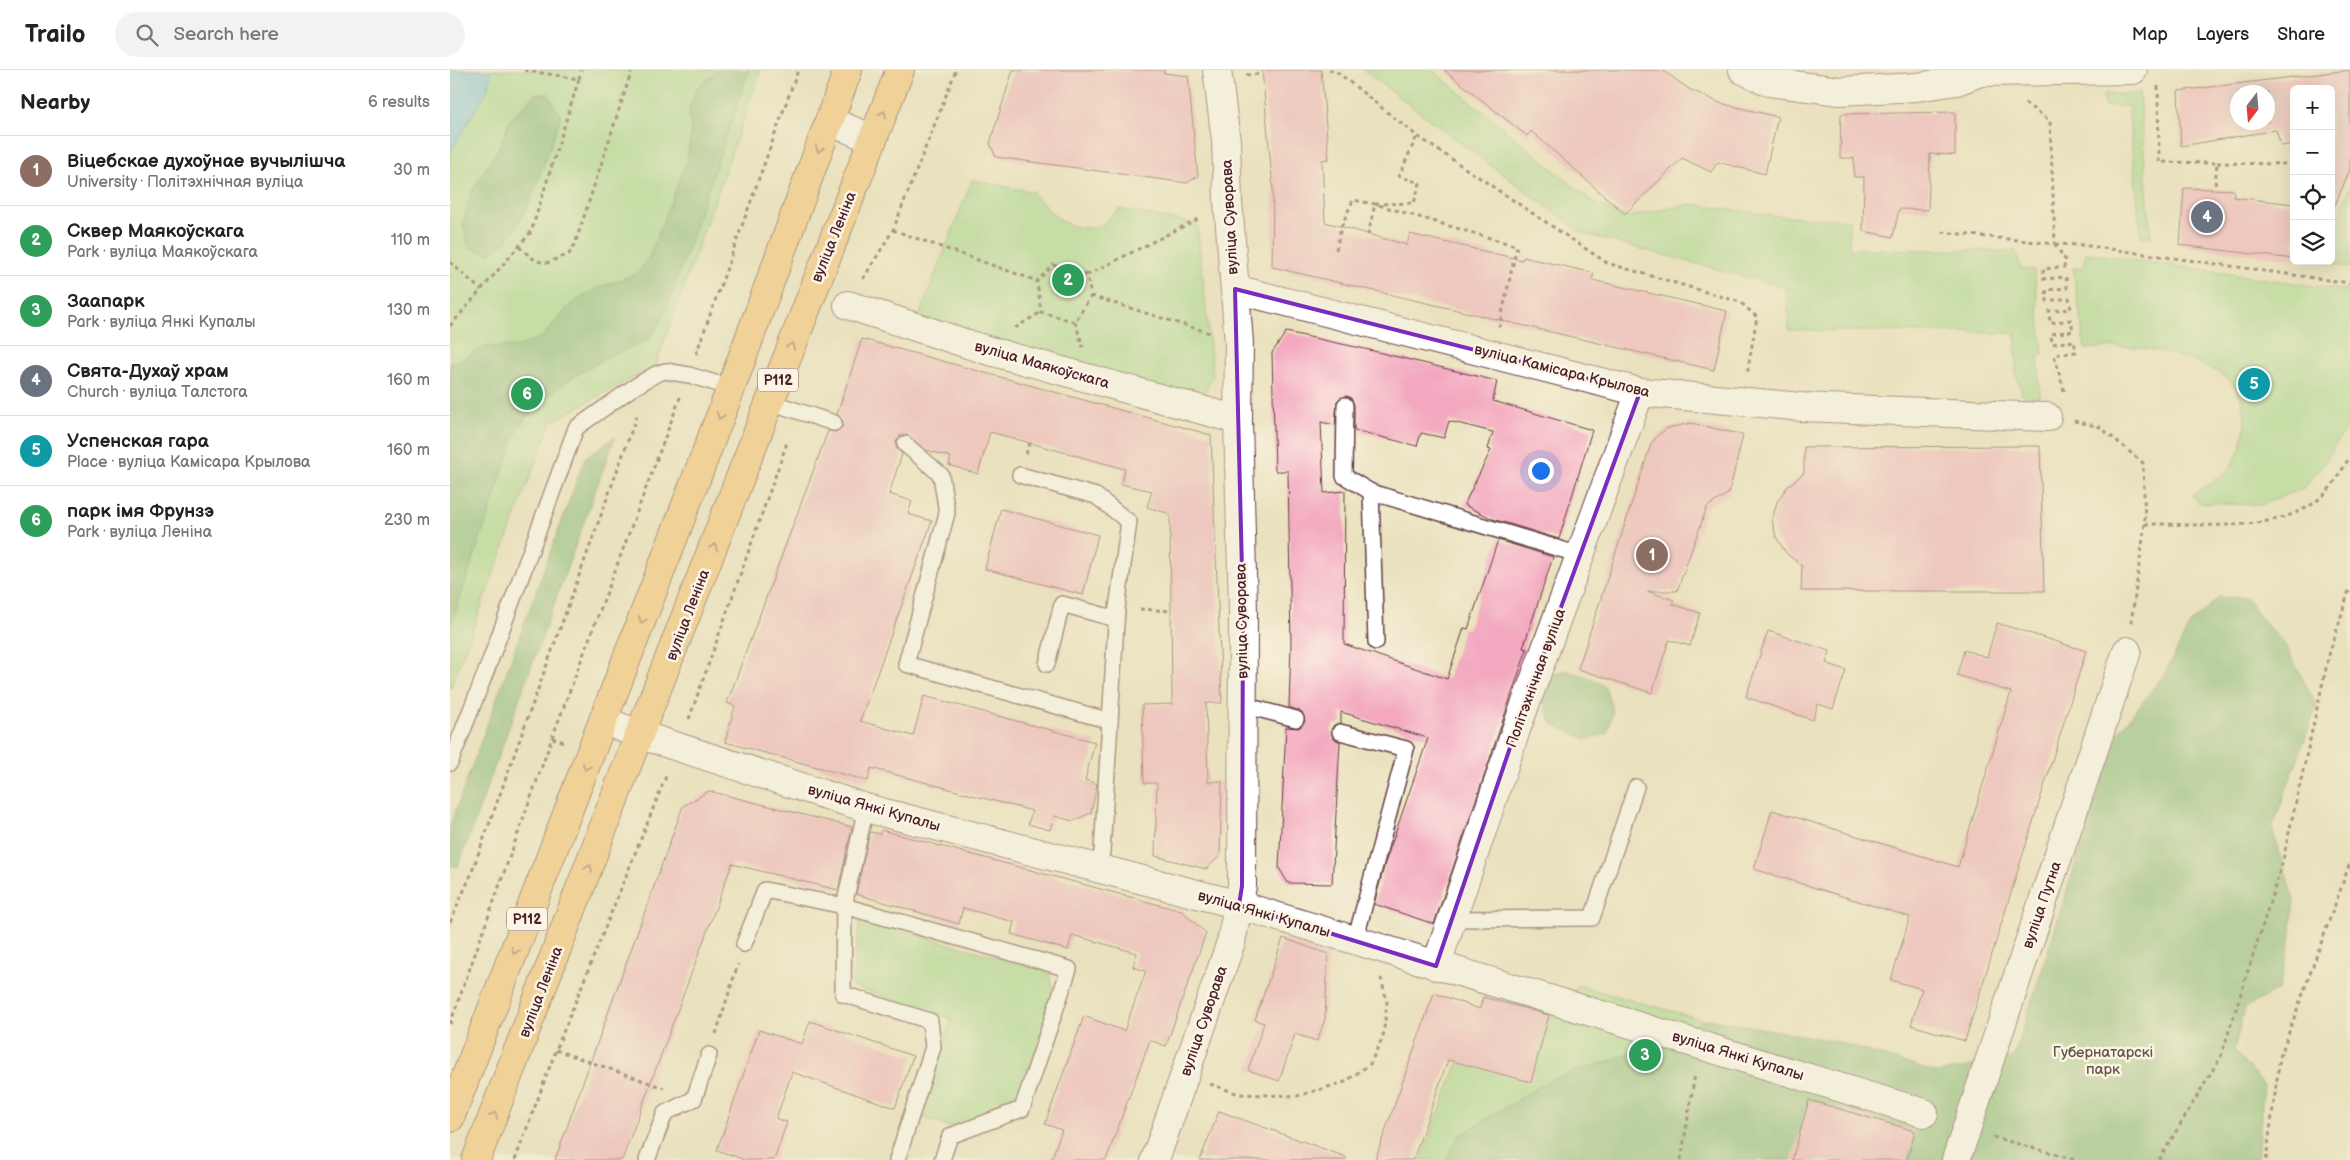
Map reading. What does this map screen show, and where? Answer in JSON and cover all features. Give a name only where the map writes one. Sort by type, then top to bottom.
[{"type":"main road","name":"Р112","points":[[450,1118],[731,388],[848,70]]},
{"type":"main road","name":"вуліца Леніна","points":[[476,1160],[900,70]]},
{"type":"street","name":"вуліца Суворава","points":[[1155,1160],[1231,942],[1242,886],[1243,704],[1238,420],[1239,343],[1228,201],[1226,141],[1216,70]]},
{"type":"street","points":[[1743,70],[1769,82],[1840,91],[1917,87],[1957,82],[1981,71],[2145,74]]},
{"type":"street","points":[[829,122],[873,139]]},
{"type":"street","name":"вуліца Камісара Крылова","points":[[1235,289],[1640,392],[1812,407],[2057,409]]},
{"type":"street","name":"вуліца Маякоўскага","points":[[848,305],[983,349],[1238,420]]},
{"type":"street","name":"Політэхнічная вуліца","points":[[1436,966],[1517,727],[1640,392]]},
{"type":"street","name":"вуліца Путна","points":[[1956,1160],[2127,650]]},
{"type":"street","name":"вуліца Янкі Купалы","points":[[604,721],[641,735],[866,808],[1239,905],[1924,1113]]},
{"type":"lane","points":[[450,763],[487,669],[576,428],[656,374],[666,371],[689,375],[731,388]]},
{"type":"lane","points":[[770,402],[834,423]]},
{"type":"lane","points":[[1345,406],[1344,476],[1371,492],[1580,555]]},
{"type":"lane","points":[[905,444],[941,476],[947,513],[906,664],[1110,721]]},
{"type":"lane","points":[[1020,475],[1096,496],[1129,522],[1117,614],[1102,852],[1098,869]]},
{"type":"lane","points":[[1371,492],[1376,642]]},
{"type":"lane","points":[[1047,664],[1062,604],[1117,614]]},
{"type":"lane","points":[[1243,704],[1296,720]]},
{"type":"lane","points":[[1340,732],[1406,749],[1355,941]]},
{"type":"lane","points":[[1452,919],[1592,918],[1636,787]]},
{"type":"lane","points":[[866,808],[844,906],[844,994],[930,1022],[933,1047],[897,1160]]},
{"type":"lane","points":[[744,944],[765,890],[844,906],[1069,970],[1022,1109],[950,1136],[942,1160]]},
{"type":"lane","points":[[647,1160],[665,1113],[694,1099],[709,1055]]},
{"type":"path","points":[[523,70],[579,80]]},
{"type":"path","points":[[450,326],[531,232],[581,70]]},
{"type":"path","points":[[518,247],[536,261],[547,263],[569,254],[575,244],[632,70]]},
{"type":"path","points":[[450,1024],[552,738],[689,375],[798,70]]},
{"type":"path","points":[[1329,70],[1336,71],[1417,136],[1607,263],[1740,302],[1757,317],[1743,402]]},
{"type":"path","points":[[2145,74],[2159,162],[2290,164]]},
{"type":"path","points":[[2050,121],[2055,244],[2066,262],[2064,267],[2043,269],[2044,279],[2066,277],[2067,288],[2046,290],[2047,301],[2069,298],[2071,309],[2049,311],[2050,323],[2071,320],[2073,331],[2051,334],[2052,344],[2074,341],[2076,352],[2054,356],[2057,409],[2100,427],[2143,463],[2145,524],[2127,650]]},
{"type":"path","points":[[1375,204],[1414,203],[1420,184],[1399,176],[1417,136]]},
{"type":"path","points":[[2215,186],[2217,163]]},
{"type":"path","points":[[1336,250],[1341,227],[1353,200],[1375,204],[1517,246],[1493,354]]},
{"type":"path","points":[[1037,281],[1053,265],[1087,276],[1197,220],[1228,201]]},
{"type":"path","points":[[1368,235],[1375,204]]},
{"type":"path","points":[[893,230],[1037,281]]},
{"type":"path","points":[[1942,232],[2055,244],[2082,245],[2350,283]]},
{"type":"path","points":[[450,262],[481,290]]},
{"type":"path","points":[[1037,281],[1041,312],[1075,322],[1091,296],[1087,276]]},
{"type":"path","points":[[1091,296],[1239,343]]},
{"type":"path","points":[[450,922],[470,877],[639,410],[656,374]]},
{"type":"path","points":[[2145,524],[2244,524],[2274,520],[2297,512],[2319,499],[2337,478],[2350,456]]},
{"type":"path","points":[[2159,1160],[2220,1056],[2282,864],[2329,655],[2350,586]]},
{"type":"path","points":[[1117,614],[1170,611]]},
{"type":"path","points":[[552,738],[569,744]]},
{"type":"path","points":[[515,1160],[556,1050],[670,771]]},
{"type":"path","points":[[2266,1160],[2280,1057],[2350,863]]},
{"type":"path","points":[[709,1055],[744,944]]},
{"type":"path","points":[[1208,1083],[1239,1094],[1297,1096],[1345,1082],[1370,1064],[1383,1037],[1387,1002],[1380,977]]},
{"type":"path","points":[[1681,1160],[1698,1044]]},
{"type":"path","points":[[556,1050],[694,1099]]},
{"type":"path","points":[[1966,1130],[2076,1160]]},
{"type":"highlighted area","points":[[1235,289],[1640,392],[1517,727],[1436,966],[1239,905],[1242,886],[1243,611]]},
{"type":"green space","points":[[450,70],[761,70],[656,365],[551,422],[450,689]]},
{"type":"green space","points":[[718,70],[749,70],[666,311],[649,340],[610,356],[568,380],[536,406],[518,427],[450,628],[450,365],[485,347],[520,346],[543,336],[569,306],[595,289],[638,273],[649,257],[687,161],[691,132],[689,109],[696,89]]},
{"type":"green space","points":[[1363,70],[1432,70],[1594,203],[1627,217],[1690,204],[1777,216],[1849,220],[1849,249],[2016,251],[2021,269],[2034,270],[2043,353],[2038,358],[2040,398],[2024,399],[2016,375],[2016,333],[1789,330],[1787,288],[1582,233]]},
{"type":"green space","points":[[2139,93],[2151,237],[2141,236],[2128,106],[2104,106],[2103,95]]},
{"type":"green space","points":[[535,94],[548,94],[561,116],[529,205],[508,239],[489,254],[469,247],[463,224],[471,192],[496,153],[511,119]]},
{"type":"green space","points":[[972,180],[1033,192],[1053,214],[1061,220],[1078,227],[1088,228],[1101,225],[1119,209],[1197,224],[1213,375],[1192,416],[913,332]]},
{"type":"green space","points":[[2350,186],[2350,268],[2335,265],[2335,225]]},
{"type":"green space","points":[[2086,253],[2350,291],[2350,422],[2325,462],[2305,487],[2261,505],[2199,503],[2192,495],[2220,477],[2233,463],[2238,454],[2245,421],[2243,405],[2237,390],[2230,381],[2218,373],[2189,359],[2143,348],[2085,349],[2073,268],[2082,268]]},
{"type":"green space","points":[[615,437],[458,867],[450,865],[450,826],[585,458]]},
{"type":"green space","name":"Губернатарскі парк","points":[[2219,597],[2247,598],[2260,617],[2285,645],[2317,706],[2272,829],[2294,900],[2290,942],[2279,989],[2245,1008],[2234,1050],[2264,1085],[2257,1160],[1446,1160],[1459,1136],[1550,1080],[1623,1056],[1709,1019],[1835,1041],[1937,1073],[2014,1057],[2117,734],[2164,675],[2190,624]]},
{"type":"green space","points":[[1563,670],[1586,676],[1605,686],[1613,711],[1607,734],[1586,739],[1552,724],[1543,700],[1552,676]]},
{"type":"green space","points":[[860,919],[1048,971],[1055,994],[1017,1104],[949,1127],[917,1115],[952,1019],[852,986]]},
{"type":"green space","points":[[1577,985],[1957,1090],[1935,1160],[1421,1160],[1483,997],[1567,1019]]},
{"type":"water","points":[[450,70],[492,70],[487,91],[450,152]]},
{"type":"building","points":[[1013,70],[1164,70],[1164,73],[1188,76],[1198,176],[1187,183],[996,157],[990,143]]},
{"type":"building","points":[[1262,70],[1321,70],[1329,159],[1322,160],[1325,222],[1407,245],[1410,234],[1522,260],[1523,257],[1594,273],[1592,280],[1727,311],[1714,370],[1272,267],[1273,189]]},
{"type":"building","points":[[1444,70],[1662,70],[1689,89],[1720,103],[1778,117],[1765,174],[1718,162],[1711,172],[1682,158],[1625,214],[1531,131],[1527,136]]},
{"type":"building","points":[[2350,70],[2350,169],[2335,205],[2335,85],[2290,85],[2290,145],[2281,146],[2276,130],[2181,146],[2178,91]]},
{"type":"building","points":[[1955,112],[1955,155],[1930,154],[1928,210],[1899,209],[1893,237],[1863,231],[1864,177],[1854,177],[1854,158],[1840,158],[1841,114]]},
{"type":"building","points":[[2184,188],[2234,190],[2233,197],[2290,204],[2290,259],[2180,245]]},
{"type":"building","points":[[1286,332],[1497,381],[1493,401],[1592,430],[1559,539],[1493,519],[1464,505],[1491,450],[1488,449],[1493,432],[1449,421],[1444,438],[1421,433],[1417,446],[1354,430],[1354,405],[1350,397],[1346,396],[1337,401],[1335,425],[1321,422],[1324,493],[1345,491],[1344,644],[1447,679],[1464,628],[1468,629],[1498,540],[1553,557],[1523,648],[1527,649],[1434,924],[1374,904],[1385,863],[1428,738],[1341,712],[1341,723],[1334,725],[1331,730],[1333,738],[1340,742],[1332,884],[1288,883],[1279,868],[1286,727],[1299,728],[1305,721],[1302,712],[1289,707],[1291,645],[1288,471],[1275,471],[1272,353]]},
{"type":"building","points":[[862,339],[1211,435],[1222,703],[1206,703],[1208,782],[1222,781],[1220,856],[1206,869],[1155,856],[1157,783],[1144,783],[1142,705],[1172,704],[1170,514],[1147,507],[1152,491],[1121,484],[1125,469],[990,432],[978,474],[949,465],[951,457],[926,450],[907,435],[901,435],[896,442],[896,448],[902,454],[889,494],[912,501],[908,514],[932,521],[860,721],[913,736],[924,696],[1095,742],[1085,780],[1097,784],[1091,813],[1073,821],[1054,816],[1050,830],[1028,824],[1032,811],[871,768],[868,781],[725,742],[735,706],[727,703],[828,431],[836,432],[843,426],[843,421],[837,414]]},
{"type":"building","points":[[1691,423],[1743,435],[1729,493],[1707,507],[1677,591],[1647,591],[1674,600],[1672,604],[1700,613],[1690,646],[1669,640],[1652,693],[1578,669],[1651,444],[1658,435],[1668,428]]},
{"type":"building","points":[[2040,446],[2044,591],[1801,591],[1802,566],[1786,553],[1776,537],[1772,520],[1777,502],[1787,487],[1804,473],[1804,447]]},
{"type":"building","points":[[1001,509],[1098,535],[1083,595],[985,569]]},
{"type":"building","points":[[1997,623],[2086,651],[1965,1041],[1911,1025],[1922,989],[1891,980],[1910,917],[1754,869],[1772,810],[1958,867],[2011,692],[1957,675],[1964,650],[1987,657]]},
{"type":"building","points":[[1768,631],[1830,651],[1826,663],[1846,670],[1833,709],[1818,704],[1813,720],[1746,697]]},
{"type":"building","points":[[709,791],[852,827],[838,890],[732,864],[622,1160],[555,1160],[683,806]]},
{"type":"building","points":[[881,830],[1182,911],[1206,933],[1166,1046],[1150,1040],[1106,1160],[1051,1160],[1062,1130],[1045,1124],[1084,1016],[1124,1031],[1146,971],[1133,967],[1137,953],[1072,935],[1068,950],[1011,934],[1014,922],[963,908],[959,924],[856,894],[870,832],[880,834]]},
{"type":"building","points":[[1283,938],[1328,954],[1325,1019],[1317,1041],[1295,1034],[1279,1081],[1248,1070],[1264,1023],[1255,1020]]},
{"type":"building","points":[[1434,993],[1480,1009],[1483,997],[1549,1015],[1531,1082],[1448,1060],[1413,1160],[1375,1160]]},
{"type":"building","points":[[810,1021],[913,1056],[895,1108],[792,1072],[776,1119],[787,1122],[774,1160],[745,1160],[717,1150],[759,1030],[802,1044]]},
{"type":"building","points":[[1809,1100],[1915,1131],[1907,1160],[1792,1160]]},
{"type":"building","points":[[1219,1111],[1346,1157],[1345,1160],[1200,1160]]},
{"type":"place","name":"Свята-Духаў храм","points":[[2207,217]]},
{"type":"place","name":"Сквер Маякоўскага","points":[[1068,280]]},
{"type":"place","name":"Успенская гара","points":[[2254,384]]},
{"type":"place","name":"парк імя Фрунзэ","points":[[527,394]]},
{"type":"place","name":"Віцебскае духоўнае вучылішча","points":[[1652,555]]},
{"type":"place","name":"Заапарк","points":[[1645,1055]]}]
